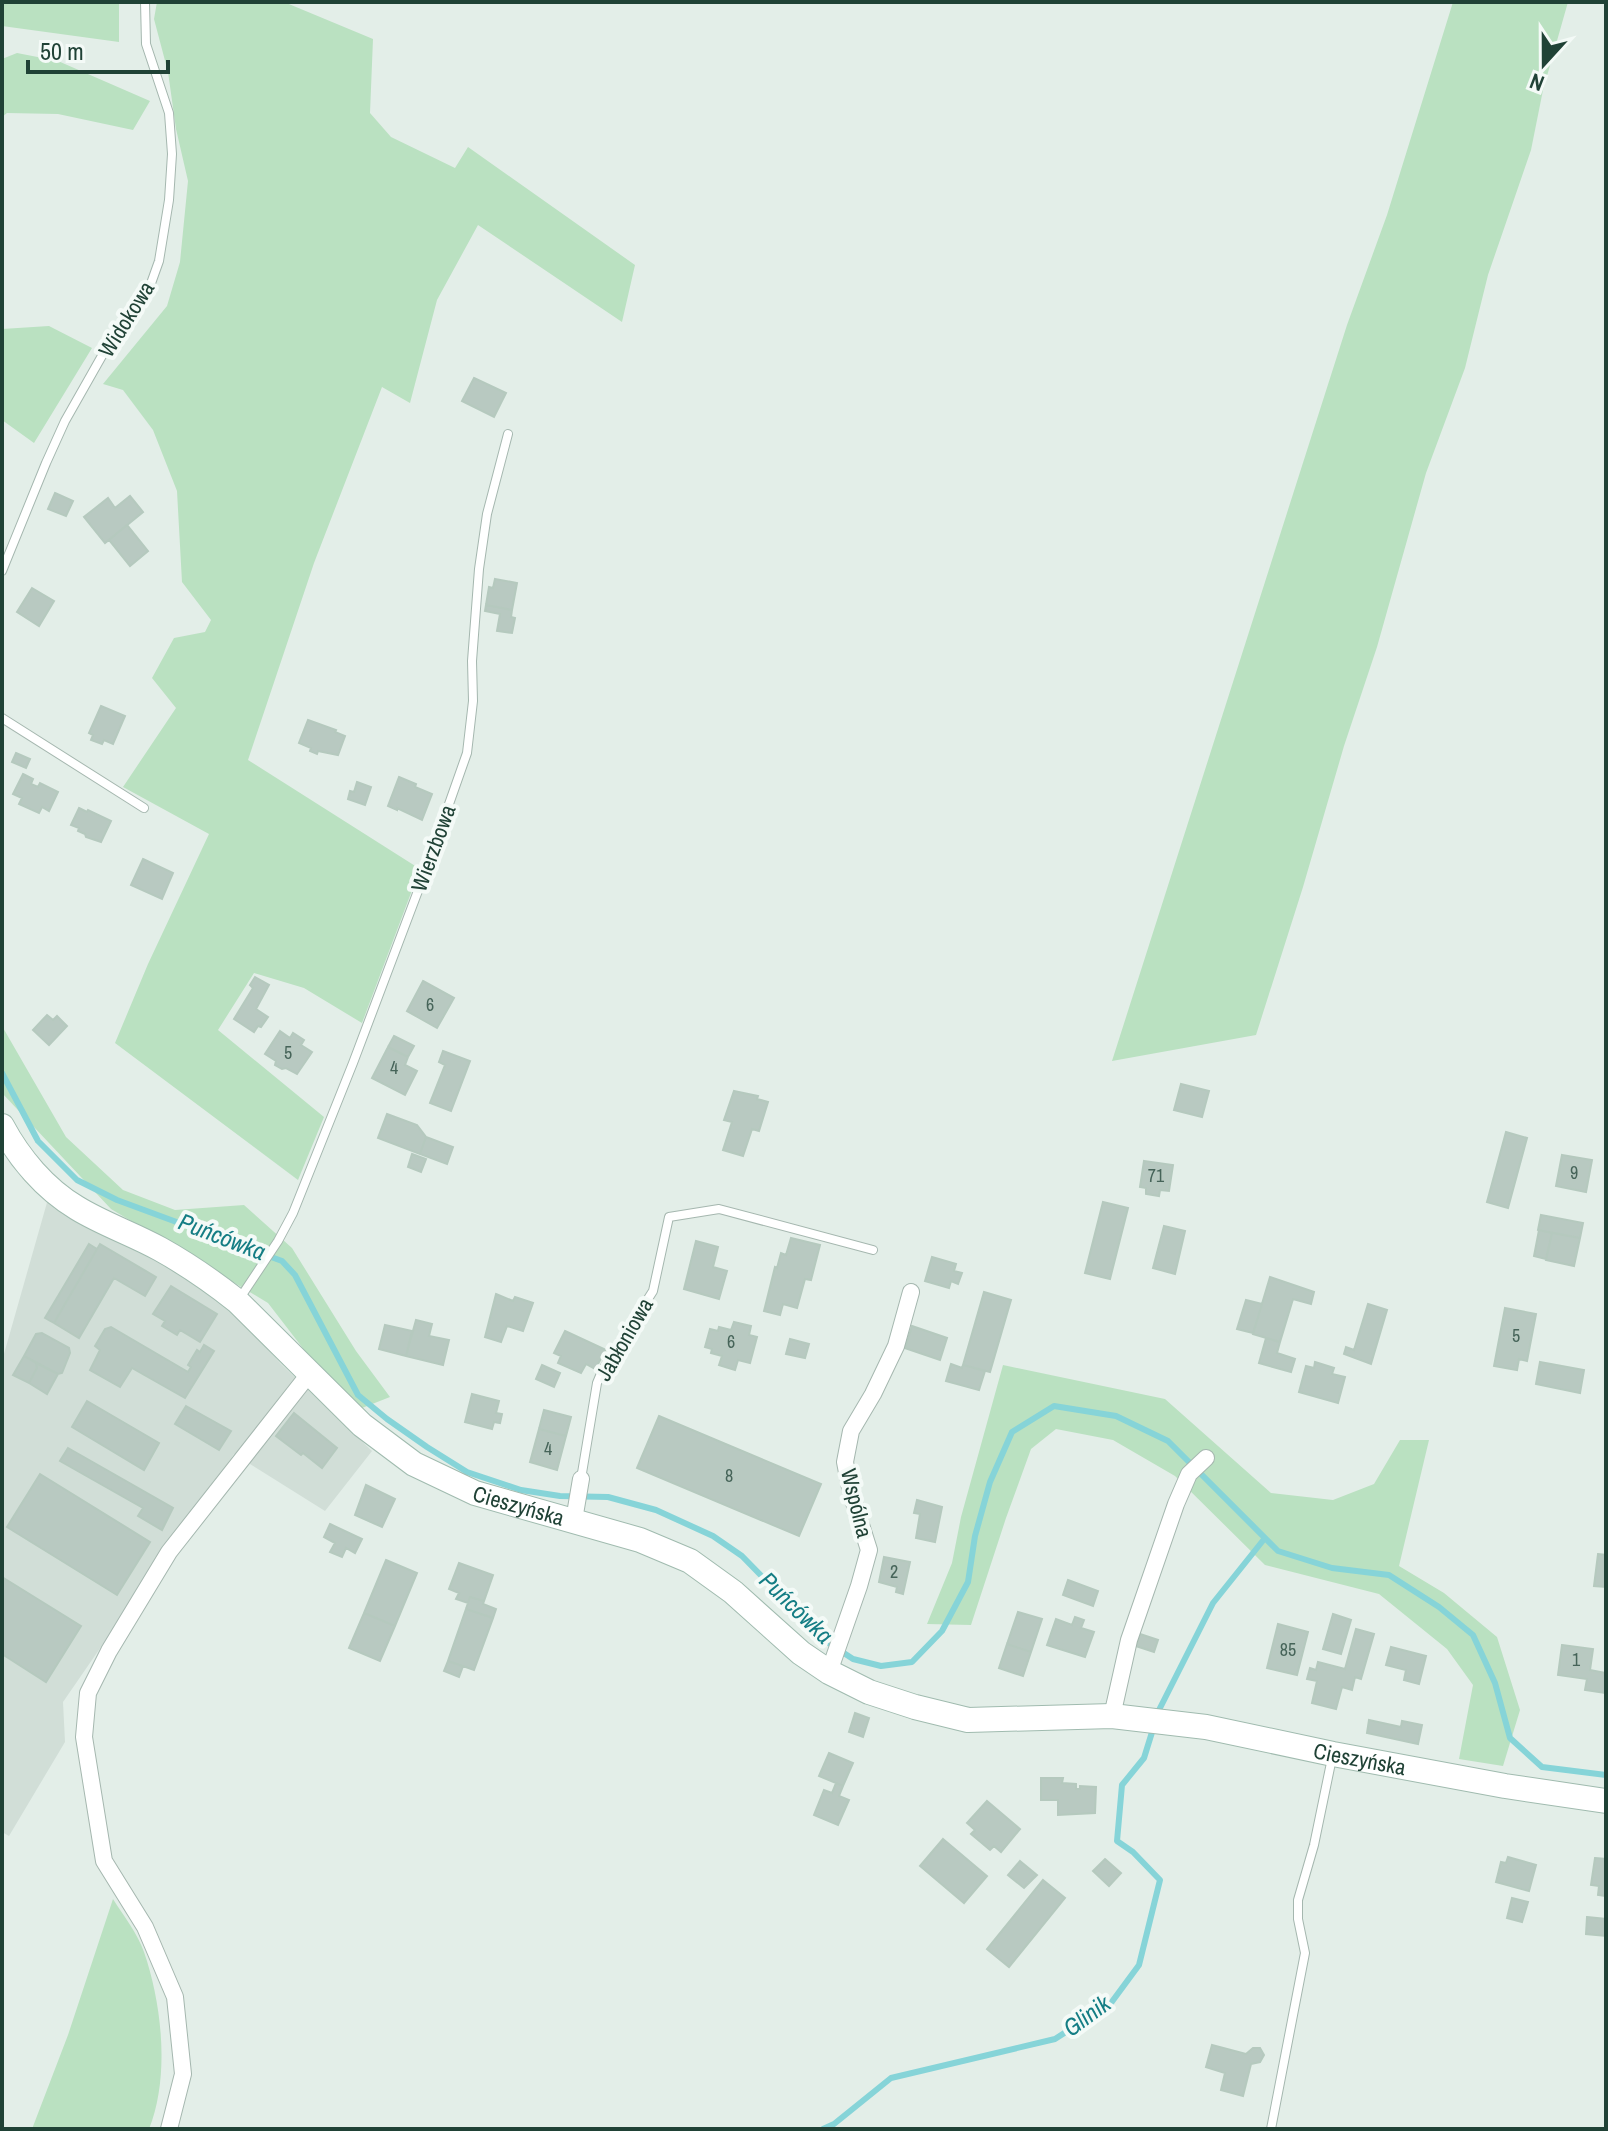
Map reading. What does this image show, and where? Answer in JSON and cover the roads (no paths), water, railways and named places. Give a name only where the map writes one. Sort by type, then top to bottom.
[{"type":"street","name":"Cieszyńska","points":[[2,1126],[32,1170],[74,1206],[189,1266],[237,1301],[362,1425],[414,1464],[475,1493],[575,1512],[690,1561],[733,1592],[801,1653],[869,1692],[968,1720],[1112,1716],[1206,1727],[1505,1786],[1606,1801]]},
{"type":"street","name":"Wspólna","points":[[830,1667],[869,1550],[845,1462],[851,1431],[896,1346],[911,1292]]},
{"type":"street","points":[[169,2129],[183,2074],[175,1997],[145,1927],[104,1861],[84,1737],[88,1693],[109,1651],[169,1552],[309,1374]]},
{"type":"street","points":[[1112,1716],[1129,1640],[1176,1504],[1189,1474],[1206,1458]]},
{"type":"street","points":[[575,1512],[581,1479]]},
{"type":"lane","name":"Widokowa","points":[[2,571],[65,421],[103,354],[149,289],[159,261],[169,200],[172,154],[169,113],[146,44],[145,2]]},
{"type":"lane","name":"Wierzbowa","points":[[237,1301],[293,1213],[353,1063],[467,753],[473,701],[472,661],[479,569],[487,514],[508,434]]},
{"type":"lane","points":[[2,718],[144,808]]},
{"type":"lane","name":"Jabłoniowa","points":[[581,1479],[597,1383],[653,1291],[669,1217],[719,1209],[873,1250]]},
{"type":"lane","points":[[1271,2129],[1305,1953],[1298,1919],[1298,1900],[1314,1845],[1333,1754]]},
{"type":"waterway","name":"Puńcówka","points":[[2,1073],[38,1141],[77,1180],[117,1200],[282,1261],[295,1275],[358,1395],[427,1447],[467,1472],[521,1490],[560,1496],[608,1497],[656,1510],[713,1536],[742,1556],[824,1640],[853,1659],[881,1666],[912,1662],[942,1631],[968,1582],[975,1536],[990,1482],[1012,1432],[1054,1406],[1116,1416],[1168,1441],[1278,1551],[1332,1568],[1389,1575],[1439,1607],[1473,1635],[1495,1683],[1510,1738],[1542,1767],[1606,1775]]},
{"type":"waterway","name":"Glinik","points":[[1159,1710],[1213,1603],[1265,1538]]},
{"type":"waterway","name":"Glinik","points":[[823,2129],[834,2124],[891,2078],[1055,2039],[1111,2003],[1139,1965],[1160,1880],[1133,1852],[1117,1841],[1122,1785],[1144,1758],[1153,1729]]}]
